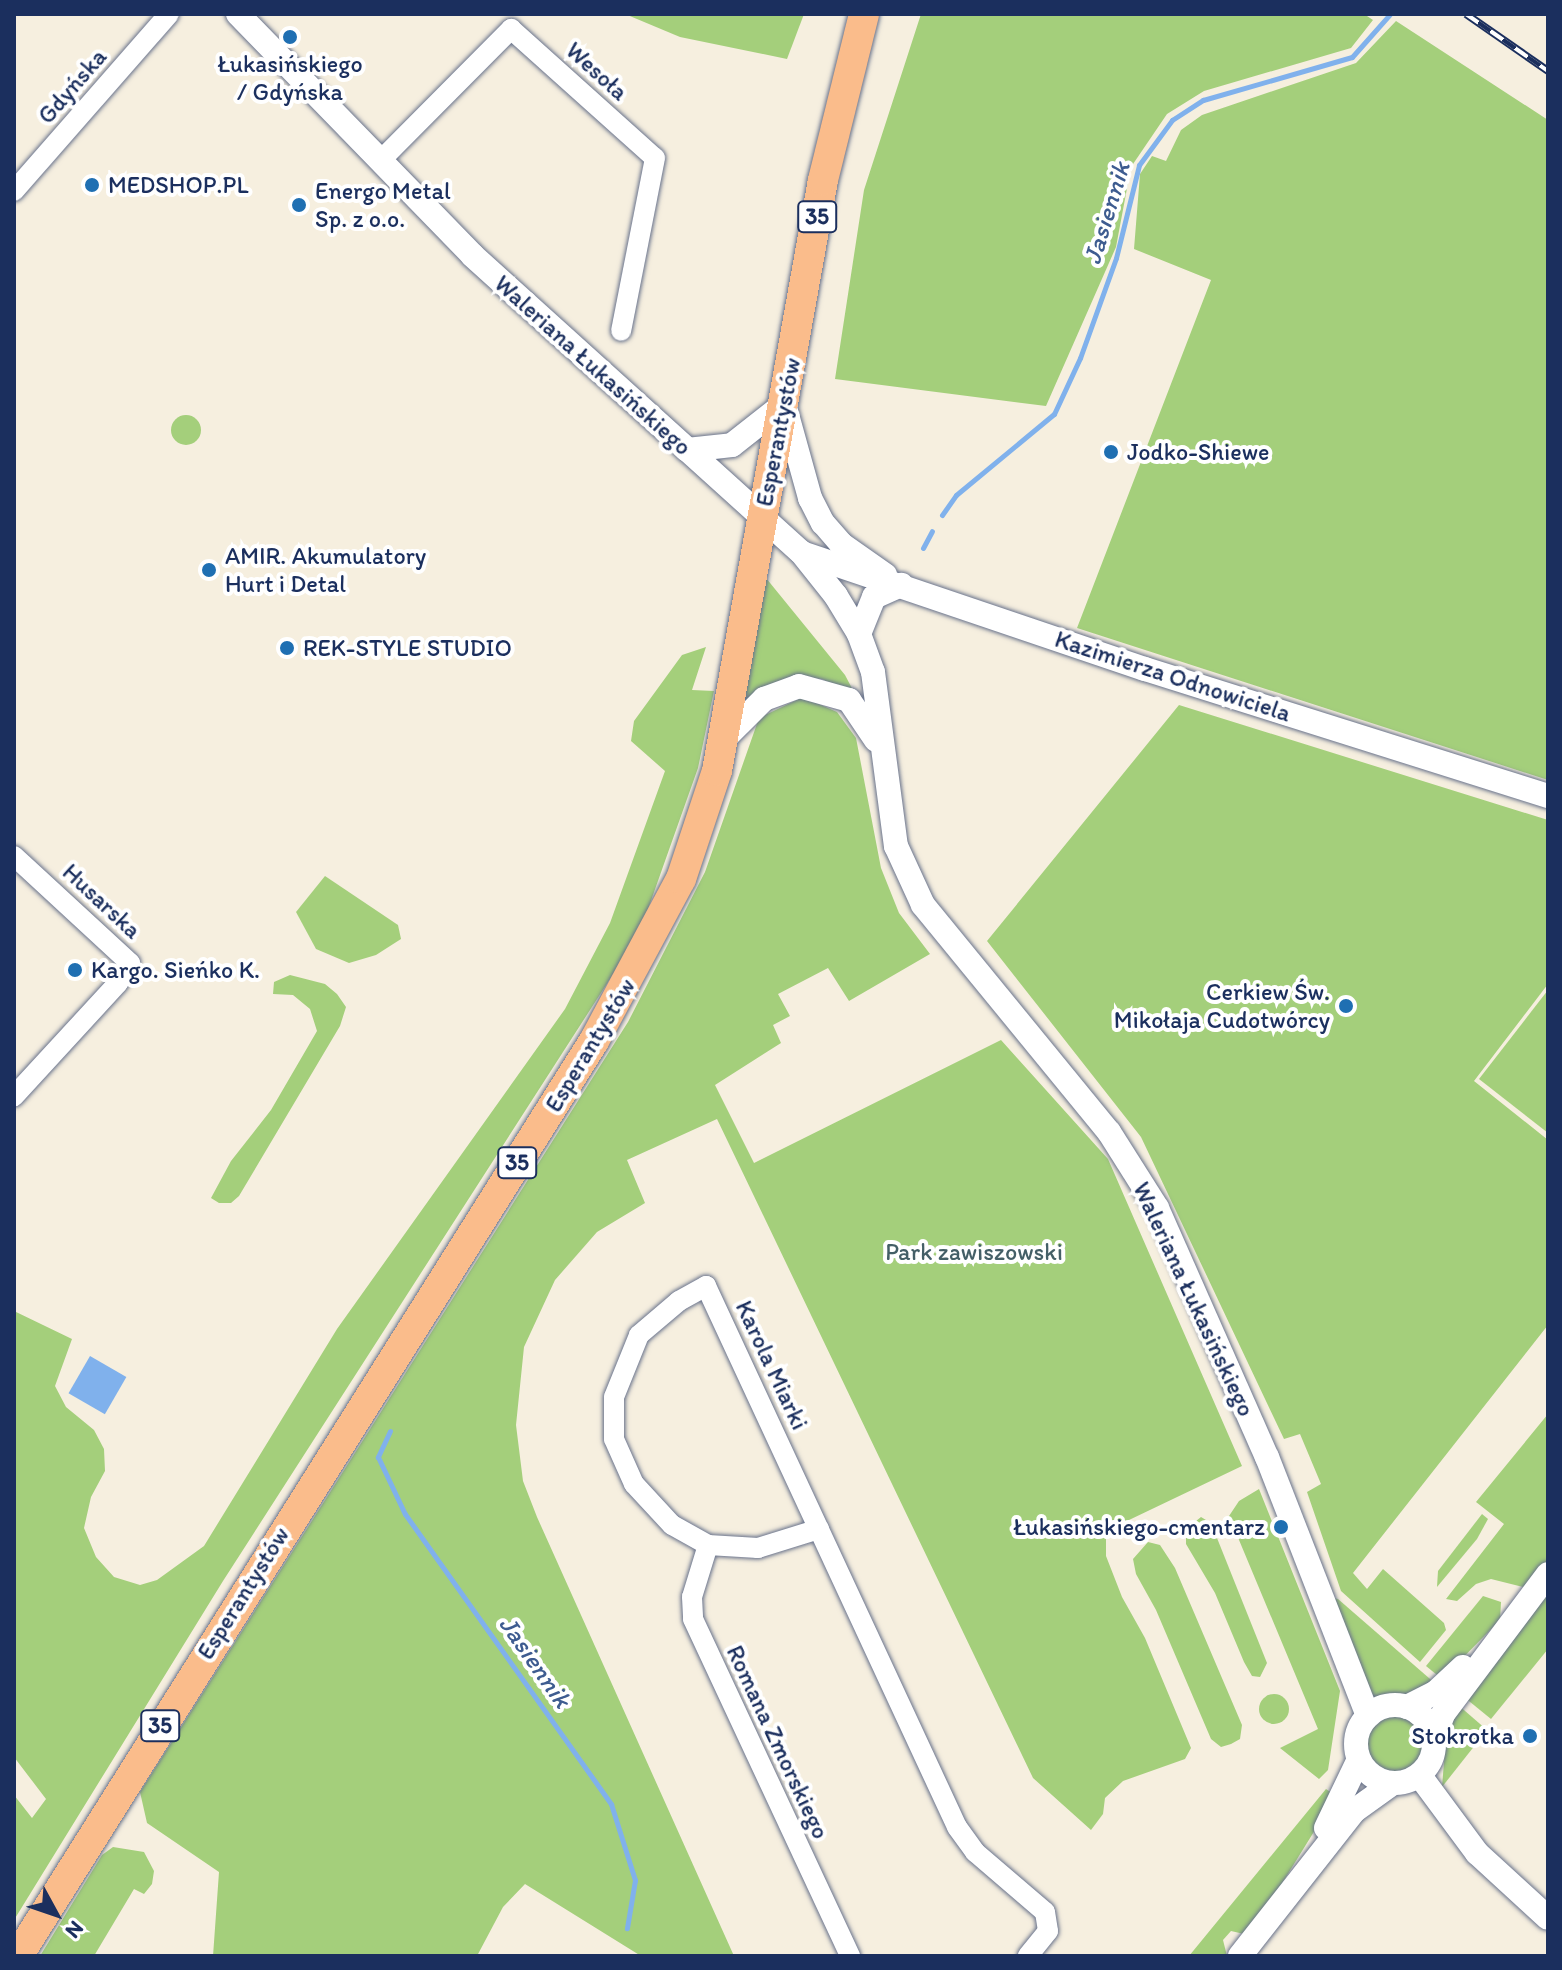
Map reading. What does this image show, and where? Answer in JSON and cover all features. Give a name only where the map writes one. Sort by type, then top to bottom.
[{"type":"main road","name":"Esperantystów","points":[[18,1956],[622,995],[681,879],[724,739],[761,516],[823,180],[864,14]]},
{"type":"street","name":"Gdyńska","points":[[14,191],[169,14]]},
{"type":"street","name":"Waleriana Łukasińskiego","points":[[238,14],[472,255],[801,552],[859,634],[878,694],[880,750],[896,846],[923,905],[1109,1132],[1157,1208],[1267,1457],[1368,1716]]},
{"type":"street","name":"Wesoła","points":[[381,160],[511,29],[655,158],[621,331]]},
{"type":"street","points":[[687,450],[732,445],[784,404],[810,498],[823,523],[857,556],[901,585]]},
{"type":"street","name":"Kazimierza Odnowiciela","points":[[801,552],[859,575],[901,585],[1145,669],[1548,796]]},
{"type":"street","points":[[859,634],[874,597],[901,585]]},
{"type":"street","name":"Waleriana Łukasińskiego","points":[[724,739],[764,699],[799,686],[849,700],[864,716],[880,750]]},
{"type":"street","name":"Husarska","points":[[14,856],[130,963],[118,983],[14,1096]]},
{"type":"street","name":"Karola Miarki","points":[[819,1529],[758,1548],[708,1545],[672,1525],[634,1484],[614,1439],[614,1397],[639,1335],[679,1301],[706,1286],[819,1529],[957,1827],[975,1852],[1045,1912],[1048,1931],[1028,1956]]},
{"type":"street","name":"Romana Zmorskiego","points":[[708,1545],[692,1597],[693,1619],[850,1956]]},
{"type":"street","points":[[1240,1956],[1305,1869],[1362,1803],[1393,1783],[1420,1776],[1432,1758],[1434,1739],[1443,1714],[1548,1574]]},
{"type":"street","points":[[1407,1707],[1435,1693],[1500,1634]]},
{"type":"street","points":[[1305,1869],[1359,1759],[1358,1733],[1368,1716],[1388,1706],[1407,1707],[1423,1717],[1434,1739]]},
{"type":"street","points":[[1359,1759],[1375,1778],[1393,1783]]},
{"type":"street","points":[[1420,1776],[1477,1853],[1548,1918]]},
{"type":"green space","points":[[625,14],[804,14],[787,59],[680,37]]},
{"type":"green space","points":[[921,14],[1364,14],[1373,20],[1351,48],[1204,91],[1167,114],[1131,167],[1116,247],[1046,406],[835,379],[864,190]]},
{"type":"green space","points":[[1396,21],[1548,120],[1548,780],[1077,628],[1211,280],[1134,249],[1140,174],[1152,156],[1166,161],[1181,130],[1202,115],[1356,63]]},
{"type":"green space","points":[[186,415],[197,419],[201,430],[197,441],[186,445],[175,441],[171,430],[175,419]]},
{"type":"green space","points":[[766,578],[845,675],[856,696],[822,679],[791,677],[741,709]]},
{"type":"green space","points":[[706,647],[692,690],[714,691],[698,768],[648,909],[617,968],[223,1581],[14,1920],[14,1795],[32,1818],[46,1799],[14,1757],[14,1311],[72,1339],[55,1386],[66,1407],[94,1430],[104,1449],[105,1471],[91,1497],[84,1528],[96,1557],[114,1577],[140,1585],[157,1580],[204,1546],[337,1329],[565,1009],[610,923],[665,771],[631,741],[634,721],[682,655]]},
{"type":"green space","name":"Park zawiszowski","points":[[803,697],[837,712],[856,738],[881,868],[899,913],[930,954],[849,1001],[828,968],[778,994],[790,1016],[773,1025],[781,1043],[715,1085],[754,1163],[1001,1040],[1108,1159],[1242,1466],[1106,1531],[1106,1556],[1122,1597],[1145,1638],[1191,1748],[1185,1759],[1123,1781],[1105,1798],[1103,1814],[1091,1830],[1033,1778],[717,1119],[627,1160],[645,1203],[597,1232],[555,1280],[524,1347],[516,1425],[523,1481],[537,1517],[734,1956],[641,1956],[525,1884],[503,1907],[477,1956],[213,1956],[219,1872],[147,1823],[140,1792],[628,1022],[705,872],[759,718]]},
{"type":"green space","points":[[1179,705],[1548,820],[1548,984],[1474,1081],[1548,1140],[1548,1325],[1353,1573],[1367,1589],[1383,1569],[1444,1623],[1446,1630],[1420,1662],[1341,1591],[1307,1492],[1321,1484],[1300,1434],[1284,1439],[1141,1137],[987,941]]},
{"type":"green space","points":[[325,876],[398,925],[401,939],[376,955],[349,963],[316,949],[296,912]]},
{"type":"green space","points":[[290,975],[325,984],[346,1007],[340,1026],[239,1196],[231,1203],[219,1203],[211,1198],[231,1161],[271,1110],[317,1031],[310,1009],[293,995],[273,994],[274,982]]},
{"type":"green space","points":[[1548,990],[1548,1133],[1479,1079]]},
{"type":"green space","points":[[1548,1414],[1548,1560],[1523,1587],[1491,1579],[1476,1584],[1457,1601],[1446,1599],[1504,1524],[1476,1502]]},
{"type":"green space","points":[[1259,1489],[1340,1691],[1328,1770],[1319,1779],[1280,1748],[1318,1729],[1229,1516],[1239,1501]]},
{"type":"green space","points":[[1482,1514],[1488,1519],[1477,1539],[1437,1587],[1438,1571]]},
{"type":"green space","points":[[1201,1517],[1211,1523],[1267,1663],[1260,1677],[1252,1676],[1244,1662],[1215,1593],[1186,1544],[1186,1529]]},
{"type":"green space","points":[[1148,1542],[1160,1545],[1175,1568],[1242,1725],[1240,1739],[1231,1744],[1221,1747],[1211,1739],[1156,1610],[1136,1574],[1133,1559]]},
{"type":"green space","points":[[1548,1590],[1548,1649],[1491,1719],[1464,1697]]},
{"type":"green space","points":[[1483,1596],[1501,1602],[1500,1620],[1442,1679],[1426,1666]]},
{"type":"green space","points":[[1334,1598],[1437,1685],[1414,1696],[1371,1699]]},
{"type":"green space","points":[[1274,1694],[1285,1698],[1289,1709],[1285,1720],[1274,1724],[1263,1720],[1259,1709],[1263,1698]]},
{"type":"green space","points":[[1457,1704],[1487,1730],[1442,1787],[1446,1738]]},
{"type":"green space","points":[[1395,1715],[1416,1723],[1424,1744],[1416,1765],[1395,1773],[1374,1765],[1366,1744],[1374,1723]]},
{"type":"green space","points":[[1326,1789],[1336,1796],[1273,1898],[1244,1934],[1231,1931],[1223,1940],[1227,1956],[1189,1956]]},
{"type":"green space","points":[[113,1847],[144,1852],[154,1871],[152,1884],[144,1894],[134,1889],[94,1956],[40,1956],[102,1855]]},
{"type":"water","points":[[90,1356],[126,1377],[105,1414],[68,1393]]},
{"type":"waterway","name":"Jasiennik","points":[[942,515],[956,495],[1054,414],[1080,358],[1116,258],[1139,165],[1172,120],[1203,100],[1352,57],[1390,14]]},
{"type":"waterway","name":"Jasiennik","points":[[923,548],[932,531]]},
{"type":"waterway","name":"Jasiennik","points":[[390,1431],[378,1457],[405,1514],[611,1804],[635,1880],[627,1928]]},
{"type":"railway","points":[[1466,14],[1548,71]]},
{"type":"place","name":"Łukasińskiego / Gdyńska","points":[[290,37]]},
{"type":"place","name":"MEDSHOP.PL","points":[[92,185]]},
{"type":"place","name":"Energo Metal Sp. z o.o.","points":[[299,205]]},
{"type":"place","name":"Jodko-Shiewe","points":[[1111,452]]},
{"type":"place","name":"AMIR. Akumulatory Hurt i Detal","points":[[209,570]]},
{"type":"place","name":"REK-STYLE STUDIO","points":[[287,648]]},
{"type":"place","name":"Kargo. Sieńko K.","points":[[75,970]]},
{"type":"place","name":"Cerkiew Św. Mikołaja Cudotwórcy","points":[[1346,1006]]},
{"type":"place","name":"Łukasińskiego-cmentarz","points":[[1281,1527]]},
{"type":"place","name":"Stokrotka","points":[[1530,1736]]}]
